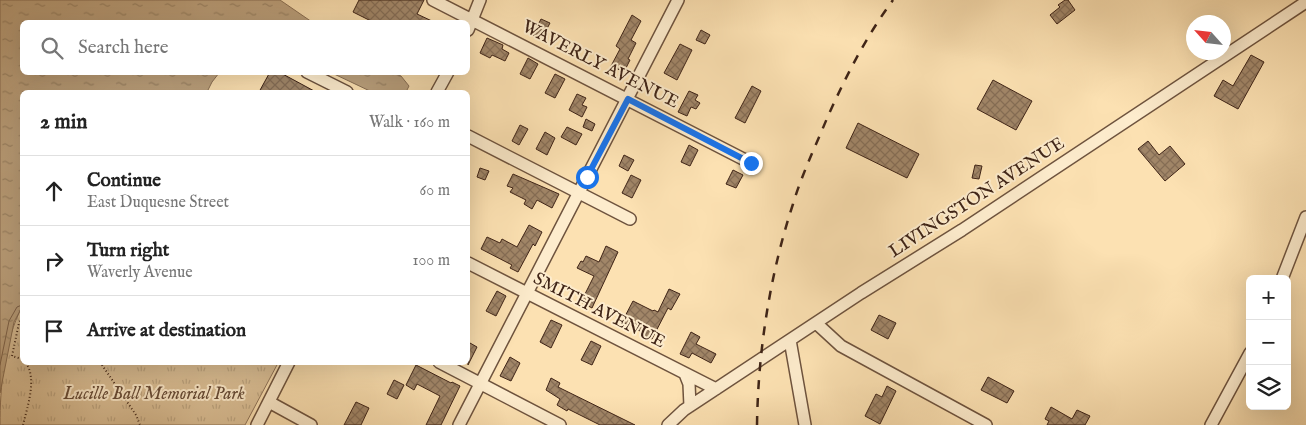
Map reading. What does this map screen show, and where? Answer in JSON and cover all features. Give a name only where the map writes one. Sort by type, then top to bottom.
[{"type":"street","name":"WAVERLY AVENUE","points":[[433,0],[463,20]]},
{"type":"street","points":[[470,25],[480,0]]},
{"type":"street","points":[[459,425],[678,0]]},
{"type":"street","name":"LIVINGSTON AVENUE","points":[[668,425],[690,406],[962,230],[1306,2]]},
{"type":"street","name":"WAVERLY AVENUE","points":[[470,25],[628,99],[751,163]]},
{"type":"street","points":[[313,75],[343,90]]},
{"type":"street","points":[[438,90],[446,75]]},
{"type":"street","points":[[470,137],[630,219]]},
{"type":"street","points":[[1284,275],[1306,217]]},
{"type":"street","name":"SMITH AVENUE","points":[[470,264],[716,389]]},
{"type":"street","points":[[816,323],[841,346],[968,421],[986,425]]},
{"type":"street","points":[[790,340],[805,425]]},
{"type":"street","points":[[1211,425],[1246,360]]},
{"type":"street","points":[[257,425],[288,365]]},
{"type":"street","points":[[444,365],[560,425]]},
{"type":"street","points":[[685,374],[690,384],[690,406]]},
{"type":"street","points":[[269,402],[311,425]]},
{"type":"path","points":[[20,321],[12,356],[20,359]]},
{"type":"path","points":[[24,425],[31,388],[27,365]]},
{"type":"path","points":[[102,365],[140,425]]},
{"type":"green space","name":"Lucille Ball Memorial Park","points":[[20,311],[20,365],[277,365],[245,425],[0,425],[4,364]]},
{"type":"water","points":[[0,0],[280,0],[309,20],[20,20],[20,75],[217,75],[208,90],[20,90],[20,311],[14,322],[0,393]]},
{"type":"water","points":[[336,75],[399,75],[409,86],[407,90],[368,90]]},
{"type":"building","points":[[359,0],[424,0],[417,14],[430,20],[369,20],[353,12]]},
{"type":"building","points":[[1065,0],[1068,0],[1075,10],[1057,24],[1050,15]]},
{"type":"building","points":[[632,15],[641,21],[631,40],[636,43],[624,72],[611,66],[620,49],[616,46]]},
{"type":"building","points":[[541,19],[550,23],[541,40],[533,35]]},
{"type":"building","points":[[701,30],[710,35],[705,44],[696,40]]},
{"type":"building","points":[[487,38],[503,45],[502,49],[509,53],[505,61],[492,55],[490,58],[480,53]]},
{"type":"building","points":[[680,44],[692,50],[677,80],[664,73]]},
{"type":"building","points":[[1251,55],[1264,62],[1238,109],[1214,96],[1223,80],[1233,86]]},
{"type":"building","points":[[528,58],[538,64],[530,79],[520,74]]},
{"type":"building","points":[[555,74],[565,79],[555,98],[545,93]]},
{"type":"building","points":[[268,75],[285,75],[312,90],[260,90]]},
{"type":"building","points":[[993,80],[1032,101],[1016,130],[977,109]]},
{"type":"building","points":[[752,86],[761,91],[745,123],[735,118]]},
{"type":"building","points":[[689,91],[698,95],[695,100],[700,103],[696,109],[691,107],[687,116],[678,112]]},
{"type":"building","points":[[577,94],[586,98],[582,105],[587,107],[582,117],[569,110]]},
{"type":"building","points":[[586,119],[595,124],[592,131],[583,127]]},
{"type":"building","points":[[858,123],[919,154],[907,178],[846,148]]},
{"type":"building","points":[[520,125],[528,129],[519,145],[512,141]]},
{"type":"building","points":[[567,127],[582,134],[576,145],[561,137]]},
{"type":"building","points":[[545,132],[555,138],[547,155],[536,149]]},
{"type":"building","points":[[1148,141],[1159,155],[1170,146],[1185,164],[1165,181],[1138,149]]},
{"type":"building","points":[[689,145],[698,150],[690,166],[681,162]]},
{"type":"building","points":[[624,155],[634,160],[628,171],[619,166]]},
{"type":"building","points":[[975,165],[982,166],[979,179],[972,178]]},
{"type":"building","points":[[480,168],[489,171],[485,180],[477,177]]},
{"type":"building","points":[[733,170],[743,175],[736,188],[726,184]]},
{"type":"building","points":[[513,174],[559,194],[552,208],[537,200],[532,209],[524,204],[526,200],[510,192],[513,188],[507,186]]},
{"type":"building","points":[[631,175],[641,180],[632,198],[622,193]]},
{"type":"building","points":[[529,225],[542,232],[535,246],[533,244],[518,272],[510,268],[512,265],[481,249],[487,237],[500,243],[502,239],[517,247]]},
{"type":"building","points":[[606,246],[618,252],[592,308],[581,302],[594,276],[577,268],[586,256],[599,262]]},
{"type":"building","points":[[669,289],[680,294],[671,310],[668,308],[652,339],[622,322],[633,301],[658,312]]},
{"type":"building","points":[[497,291],[506,296],[496,316],[486,311]]},
{"type":"building","points":[[879,315],[896,323],[888,339],[871,330]]},
{"type":"building","points":[[551,320],[562,325],[551,348],[540,342]]},
{"type":"building","points":[[691,332],[700,337],[696,344],[716,354],[711,363],[692,353],[689,358],[680,354]]},
{"type":"building","points":[[591,341],[601,346],[592,365],[581,360]]},
{"type":"building","points":[[470,343],[477,347],[470,361]]},
{"type":"building","points":[[510,357],[520,363],[511,381],[500,376]]},
{"type":"building","points":[[416,365],[460,386],[441,425],[426,425],[440,396],[417,384],[414,390],[406,385]]},
{"type":"building","points":[[988,377],[1014,391],[1007,403],[981,390]]},
{"type":"building","points":[[551,378],[560,383],[558,387],[635,425],[600,425],[568,409],[567,411],[557,405],[560,399],[546,390]]},
{"type":"building","points":[[394,380],[404,385],[397,399],[387,394]]},
{"type":"building","points":[[887,386],[896,391],[880,424],[865,416],[876,394],[882,397]]},
{"type":"building","points":[[356,402],[369,408],[361,425],[344,425]]},
{"type":"building","points":[[1051,407],[1072,419],[1077,410],[1090,416],[1085,425],[1047,425],[1049,421],[1045,419]]},
{"type":"railway","points":[[757,425],[760,369],[767,313],[778,258],[793,204],[809,160],[842,86],[883,13],[893,0]]},
{"type":"route","points":[[587,177],[628,99],[751,163]]}]
